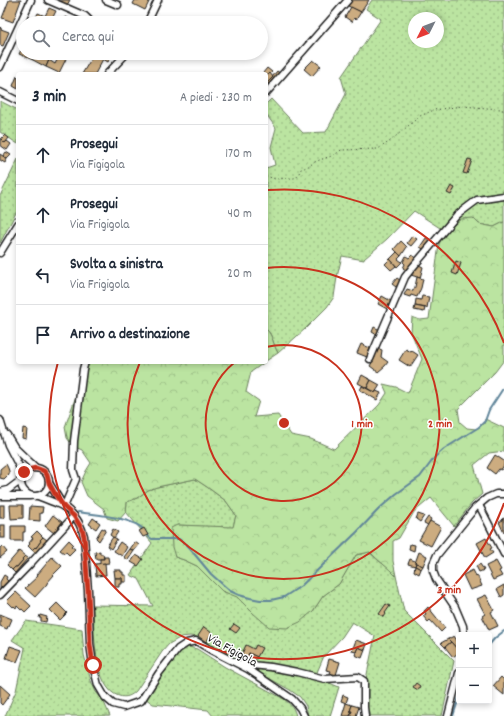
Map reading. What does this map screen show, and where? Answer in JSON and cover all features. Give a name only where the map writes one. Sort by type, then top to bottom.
[{"type":"street","points":[[24,16],[31,0]]},
{"type":"street","points":[[48,0],[85,16]]},
{"type":"street","points":[[106,0],[118,5]]},
{"type":"street","points":[[150,16],[158,0]]},
{"type":"street","points":[[268,90],[348,0]]},
{"type":"street","points":[[0,67],[16,32]]},
{"type":"street","points":[[109,72],[120,60]]},
{"type":"street","points":[[0,92],[16,100]]},
{"type":"street","points":[[370,359],[405,277],[412,268],[457,215],[477,200],[504,196]]},
{"type":"street","points":[[0,253],[16,227]]},
{"type":"street","points":[[64,507],[76,479],[73,470],[74,441],[84,364]]},
{"type":"street","points":[[1,423],[15,448],[36,468],[44,471],[47,475],[49,483],[64,507]]},
{"type":"street","points":[[1,423],[8,446],[19,466],[21,486],[26,494],[30,496]]},
{"type":"street","points":[[0,492],[15,485],[28,470],[36,468]]},
{"type":"street","points":[[38,496],[46,492],[49,483]]},
{"type":"street","points":[[464,632],[463,626],[455,607],[436,579],[433,571],[433,564],[438,555],[475,508],[487,498],[496,494],[504,494]]},
{"type":"street","points":[[0,496],[38,496],[64,507]]},
{"type":"street","points":[[479,505],[504,554]]},
{"type":"street","name":"Via Figigola","points":[[64,507],[74,516],[82,529],[84,536],[90,644],[93,665],[98,685],[105,697],[113,704],[124,707],[141,701],[159,673],[178,649],[187,643],[196,641],[248,669],[292,699],[300,708],[304,716]]},
{"type":"street","points":[[0,595],[74,516]]},
{"type":"street","points":[[238,663],[271,667],[324,679],[358,677],[364,682],[365,716]]},
{"type":"street","points":[[448,716],[456,685]]},
{"type":"path","points":[[268,177],[275,179],[297,177],[301,169],[335,155],[341,150],[378,149],[389,142],[420,116],[434,110],[462,106],[501,109],[504,111]]},
{"type":"green space","points":[[372,0],[504,0],[504,222],[494,227],[479,224],[444,233],[443,230],[414,211],[364,260],[342,256],[334,297],[327,307],[305,329],[278,353],[268,332],[268,167],[275,165],[271,147],[276,128],[268,117],[268,102],[271,99],[303,133],[326,132],[346,94],[341,77],[381,19],[366,9]]},
{"type":"green space","points":[[0,101],[16,109],[16,143],[0,132]]},
{"type":"green space","points":[[16,163],[16,213],[0,243],[0,196]]},
{"type":"green space","points":[[473,218],[479,224],[494,227],[504,222],[504,360],[495,372],[458,409],[460,422],[467,428],[476,429],[484,424],[485,419],[504,428],[504,451],[489,453],[474,465],[482,494],[472,503],[454,526],[431,498],[414,512],[399,538],[393,541],[393,561],[396,576],[370,552],[356,555],[339,584],[323,596],[313,611],[300,622],[287,628],[269,627],[237,597],[222,591],[197,566],[175,557],[172,547],[171,528],[177,525],[233,527],[236,515],[226,501],[207,487],[195,479],[148,490],[137,498],[127,502],[126,512],[118,521],[107,518],[104,509],[87,496],[81,482],[91,463],[82,450],[73,446],[67,438],[65,427],[87,364],[262,364],[251,372],[246,392],[259,401],[254,417],[278,415],[291,435],[311,439],[334,449],[379,405],[387,393],[383,384],[396,387],[408,393],[422,359],[411,332],[412,317],[420,320],[429,319],[439,244],[444,233],[461,219]]},
{"type":"green space","points":[[268,332],[270,334],[278,353],[268,360]]},
{"type":"green space","points":[[195,479],[226,501],[236,515],[233,528],[177,525],[175,557],[197,566],[222,591],[237,596],[253,613],[313,611],[323,596],[339,584],[356,555],[369,552],[390,569],[396,576],[404,611],[454,661],[442,716],[363,716],[365,684],[375,636],[352,622],[342,637],[324,656],[315,677],[339,687],[330,716],[308,716],[306,706],[300,697],[290,690],[202,639],[190,636],[181,637],[169,644],[136,691],[132,694],[122,697],[110,691],[104,682],[97,656],[93,605],[153,606],[139,579],[130,575],[152,543],[126,512],[127,502],[137,498],[148,490]]},
{"type":"green space","points":[[26,621],[82,629],[84,655],[91,681],[96,692],[103,700],[110,716],[5,716],[16,691],[25,648],[12,640]]},
{"type":"green space","points":[[189,647],[197,649],[225,667],[284,699],[292,706],[296,716],[213,716],[208,710],[153,704],[145,698],[176,653]]},
{"type":"building","points":[[9,0],[21,0],[13,22],[2,18]]},
{"type":"building","points":[[61,0],[70,0],[67,5],[60,2]]},
{"type":"building","points":[[135,0],[150,0],[145,10],[133,4]]},
{"type":"building","points":[[352,0],[369,0],[361,12],[348,6]]},
{"type":"building","points":[[351,7],[361,12],[356,20],[354,18],[352,22],[345,17]]},
{"type":"building","points":[[49,8],[56,11],[54,16],[45,16]]},
{"type":"building","points":[[38,13],[45,16],[36,16]]},
{"type":"building","points":[[0,27],[1,29],[9,32],[3,46],[0,45]]},
{"type":"building","points":[[33,60],[49,60],[46,67]]},
{"type":"building","points":[[49,60],[55,64],[57,60],[66,60],[60,72],[46,67]]},
{"type":"building","points":[[90,60],[102,60],[96,72],[83,72]]},
{"type":"building","points":[[313,60],[321,66],[312,76],[304,69]]},
{"type":"building","points":[[267,68],[272,72],[268,76],[268,72],[264,72]]},
{"type":"building","points":[[277,71],[281,74],[271,86],[268,82]]},
{"type":"building","points":[[270,73],[273,77],[268,82],[268,75]]},
{"type":"building","points":[[16,78],[16,88],[13,86]]},
{"type":"building","points":[[5,135],[9,138],[5,143],[1,139]]},
{"type":"building","points":[[1,139],[5,143],[7,141],[11,144],[7,150],[0,145]]},
{"type":"building","points":[[6,152],[11,155],[7,159],[3,156]]},
{"type":"building","points":[[0,154],[7,159],[5,163],[0,160]]},
{"type":"building","points":[[468,159],[472,160],[467,174],[463,173]]},
{"type":"building","points":[[451,186],[455,188],[451,195],[447,193]]},
{"type":"building","points":[[412,236],[417,239],[411,246],[407,243]]},
{"type":"building","points":[[426,238],[431,241],[425,250],[420,247]]},
{"type":"building","points":[[401,241],[407,247],[401,256],[394,249]]},
{"type":"building","points":[[397,252],[401,256],[398,259],[402,262],[397,267],[390,259]]},
{"type":"building","points":[[412,255],[418,259],[415,263],[413,262],[407,271],[403,268],[405,264],[403,262],[406,256],[409,258]]},
{"type":"building","points":[[390,259],[396,266],[391,270],[385,264]]},
{"type":"building","points":[[456,261],[461,263],[457,275],[452,273]]},
{"type":"building","points":[[417,264],[423,267],[420,278],[411,275]]},
{"type":"building","points":[[417,277],[423,279],[417,297],[404,295],[407,289],[413,291]]},
{"type":"building","points":[[397,278],[401,281],[396,287],[392,284]]},
{"type":"building","points":[[382,296],[391,301],[387,309],[378,304]]},
{"type":"building","points":[[422,296],[429,297],[427,308],[415,306],[416,299],[421,300]]},
{"type":"building","points":[[415,306],[425,308],[424,312],[414,310]]},
{"type":"building","points":[[374,327],[380,330],[377,335],[372,332]]},
{"type":"building","points":[[361,344],[370,348],[367,357],[357,353]]},
{"type":"building","points":[[377,348],[382,350],[381,357],[388,362],[378,372],[370,366],[375,357],[373,355]]},
{"type":"building","points":[[406,349],[418,355],[410,367],[399,360]]},
{"type":"building","points":[[362,375],[371,380],[367,388],[358,383]]},
{"type":"building","points":[[371,380],[380,385],[375,393],[367,388]]},
{"type":"building","points":[[362,386],[375,393],[376,391],[381,393],[377,400],[360,390]]},
{"type":"building","points":[[23,428],[27,429],[26,439],[22,438]]},
{"type":"building","points":[[495,455],[504,461],[504,465],[501,470],[499,469],[495,474],[487,468]]},
{"type":"building","points":[[6,464],[9,474],[4,479],[0,478],[0,469]]},
{"type":"building","points":[[0,505],[4,505],[4,518],[0,518]]},
{"type":"building","points":[[10,505],[23,505],[23,518],[11,519]]},
{"type":"building","points":[[30,506],[43,507],[42,513],[40,513],[40,521],[29,520]]},
{"type":"building","points":[[418,514],[424,516],[420,522],[416,519]]},
{"type":"building","points":[[53,515],[62,522],[54,533],[45,526]]},
{"type":"building","points":[[428,517],[431,519],[428,525],[424,523]]},
{"type":"building","points":[[93,518],[100,523],[96,529],[89,524]]},
{"type":"building","points":[[504,518],[504,533],[499,522]]},
{"type":"building","points":[[430,521],[441,527],[431,546],[419,540]]},
{"type":"building","points":[[0,525],[5,525],[5,538],[0,538]]},
{"type":"building","points":[[11,526],[25,526],[23,541],[11,541]]},
{"type":"building","points":[[102,528],[106,530],[99,541],[96,538]]},
{"type":"building","points":[[144,528],[148,535],[143,537],[139,531]]},
{"type":"building","points":[[113,529],[118,532],[114,538],[110,535]]},
{"type":"building","points":[[37,531],[43,537],[36,548],[35,547],[32,550],[28,546],[33,538],[31,537]]},
{"type":"building","points":[[43,537],[47,540],[36,553],[32,550],[35,547],[36,548]]},
{"type":"building","points":[[113,537],[117,539],[111,549],[107,546]]},
{"type":"building","points":[[486,538],[492,548],[490,549],[493,553],[485,558],[477,543]]},
{"type":"building","points":[[69,540],[73,544],[71,546],[75,549],[69,555],[60,550]]},
{"type":"building","points":[[120,542],[127,547],[122,556],[114,551]]},
{"type":"building","points":[[135,542],[139,545],[134,551],[130,549]]},
{"type":"building","points":[[410,544],[415,545],[414,551],[409,549]]},
{"type":"building","points":[[2,546],[7,552],[0,558],[0,548]]},
{"type":"building","points":[[130,549],[134,551],[128,560],[124,557]]},
{"type":"building","points":[[19,551],[25,556],[17,567],[12,570],[7,565]]},
{"type":"building","points":[[100,551],[100,554],[103,554],[104,559],[96,559],[95,552]]},
{"type":"building","points":[[419,552],[427,556],[423,566],[415,563]]},
{"type":"building","points":[[136,555],[143,559],[138,566],[131,562]]},
{"type":"building","points":[[25,556],[28,558],[15,573],[12,570],[17,567]]},
{"type":"building","points":[[52,557],[62,566],[35,597],[25,588],[38,576],[37,575]]},
{"type":"building","points":[[104,557],[108,557],[109,563],[100,564],[100,559],[104,559]]},
{"type":"building","points":[[410,559],[415,561],[415,566],[408,564]]},
{"type":"building","points":[[496,561],[501,570],[499,571],[502,576],[493,580],[486,566]]},
{"type":"building","points":[[105,563],[106,575],[96,576],[95,564]]},
{"type":"building","points":[[416,563],[423,566],[421,569],[415,566]]},
{"type":"building","points":[[480,564],[484,570],[479,572],[476,566]]},
{"type":"building","points":[[415,566],[421,569],[419,574],[414,571]]},
{"type":"building","points":[[114,570],[121,570],[123,575],[126,575],[126,582],[122,582],[122,578],[115,578]]},
{"type":"building","points":[[473,570],[482,586],[470,590],[463,575]]},
{"type":"building","points":[[4,575],[7,577],[6,579],[8,581],[0,589],[0,582]]},
{"type":"building","points":[[115,578],[122,578],[122,584],[119,584],[119,587],[115,587]]},
{"type":"building","points":[[504,585],[504,595],[501,597],[497,589]]},
{"type":"building","points":[[16,592],[31,606],[25,612],[17,606],[16,608],[14,606],[13,607],[7,601]]},
{"type":"building","points":[[486,595],[494,610],[491,612],[498,626],[489,630],[482,616],[485,614],[477,599]]},
{"type":"building","points":[[57,603],[67,613],[60,620],[50,610]]},
{"type":"building","points":[[386,604],[390,606],[384,617],[379,614]]},
{"type":"building","points":[[428,607],[445,628],[441,632],[430,620],[428,622],[423,616],[426,614],[424,611]]},
{"type":"building","points":[[0,614],[12,619],[7,629],[0,626]]},
{"type":"building","points":[[40,615],[47,617],[46,622],[41,621],[41,618],[39,618]]},
{"type":"building","points":[[234,624],[240,628],[236,633],[230,629]]},
{"type":"building","points":[[204,627],[212,633],[206,642],[198,636]]},
{"type":"building","points":[[454,636],[456,639],[456,648],[448,639]]},
{"type":"building","points":[[448,639],[451,642],[445,647],[441,643]]},
{"type":"building","points":[[356,640],[367,644],[365,650],[358,647],[356,652],[352,651]]},
{"type":"building","points":[[451,642],[456,648],[456,655],[453,657],[445,647]]},
{"type":"building","points":[[246,645],[254,649],[256,645],[262,648],[257,657],[249,653],[245,663],[239,660]]},
{"type":"building","points":[[10,646],[22,650],[17,662],[6,658]]},
{"type":"building","points":[[358,647],[365,650],[362,658],[355,655]]},
{"type":"building","points":[[220,648],[227,651],[225,655],[218,653]]},
{"type":"building","points":[[249,653],[257,657],[254,663],[250,660],[248,662],[246,661]]},
{"type":"building","points":[[329,659],[340,662],[336,675],[330,673],[331,671],[326,670]]},
{"type":"building","points":[[501,677],[504,680],[504,695],[493,686]]},
{"type":"building","points":[[416,683],[420,686],[418,690],[413,687]]},
{"type":"building","points":[[0,685],[10,694],[2,705],[0,703]]},
{"type":"building","points":[[343,695],[348,697],[346,703],[341,701]]},
{"type":"building","points":[[346,703],[352,705],[350,711],[352,711],[350,716],[342,716]]},
{"type":"building","points":[[352,705],[359,707],[356,716],[350,716]]},
{"type":"waterway","points":[[147,534],[152,539],[179,539],[186,544],[211,574],[230,591],[239,595],[260,600],[271,600],[284,597],[301,586],[380,508],[396,494],[420,477],[435,457],[444,449],[479,427],[485,421],[489,410],[504,387]]},
{"type":"waterway","points":[[78,512],[123,519],[139,526],[144,530]]},
{"type":"waterway","points":[[492,642],[504,631]]},
{"type":"waterway","points":[[453,716],[457,704]]},
{"type":"route","points":[[24,472],[32,468],[44,471],[55,494],[64,507],[74,516],[82,529],[84,536],[90,644],[93,665]]}]
